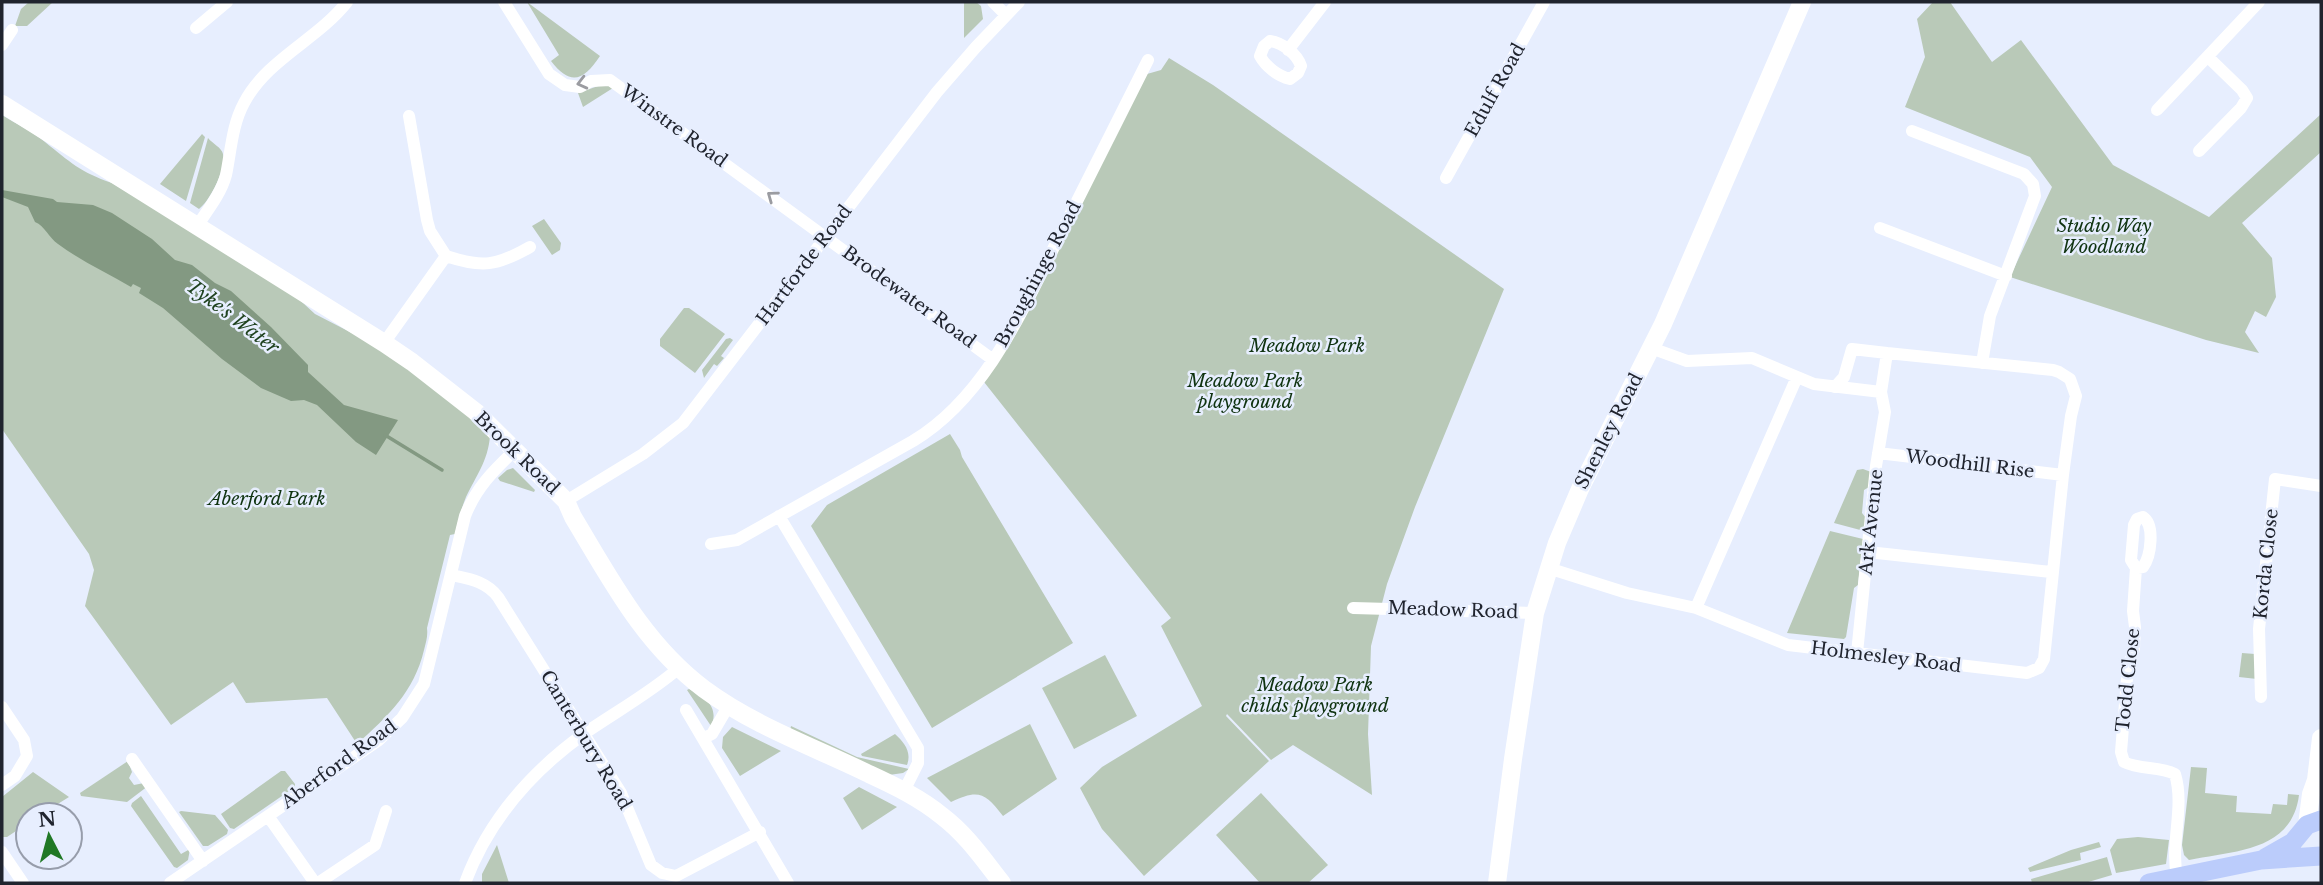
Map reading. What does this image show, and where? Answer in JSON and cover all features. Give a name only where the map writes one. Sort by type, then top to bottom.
[{"type":"main road","points":[[2261,860],[2293,842],[2310,825]]},
{"type":"main road","points":[[2310,825],[2302,843],[2305,849],[2319,856]]},
{"type":"main road","points":[[2149,883],[2261,860],[2319,856]]},
{"type":"street","points":[[196,28],[228,2]]},
{"type":"street","points":[[197,226],[219,192],[225,177],[236,122],[255,85],[326,24],[347,2]]},
{"type":"street","name":"Winstre Road","points":[[504,2],[549,74],[558,82],[580,86],[591,81],[610,80],[826,236]]},
{"type":"street","points":[[993,2],[1006,15]]},
{"type":"street","name":"Hartforde Road","points":[[566,501],[643,454],[682,423],[937,92],[1019,2]]},
{"type":"street","points":[[1288,50],[1325,2]]},
{"type":"street","name":"Edulf Road","points":[[1446,178],[1544,2]]},
{"type":"street","name":"Shenley Road","points":[[1497,883],[1535,613],[1548,568],[1580,489],[1651,348],[1802,2]]},
{"type":"street","points":[[2157,110],[2208,58],[2254,3]]},
{"type":"street","points":[[2,46],[12,30]]},
{"type":"street","points":[[2199,150],[2241,108],[2247,98],[2208,58]]},
{"type":"street","name":"Broughinge Road","points":[[711,544],[737,540],[937,426],[962,400],[1012,329],[1148,60]]},
{"type":"street","name":"Brook Road","points":[[2,104],[412,362],[476,412],[566,501],[572,517],[631,612],[651,639],[679,668],[729,705],[782,734],[904,791],[942,815],[965,835],[1002,883]]},
{"type":"street","points":[[409,116],[427,220],[446,256],[484,265],[508,260],[530,247]]},
{"type":"street","points":[[1912,131],[2024,174],[2033,184],[2035,196],[1990,316],[1982,363]]},
{"type":"street","points":[[1880,228],[2006,276]]},
{"type":"street","name":"Brodewater Road","points":[[826,236],[992,359]]},
{"type":"street","points":[[384,343],[446,256]]},
{"type":"street","points":[[1651,348],[1687,361],[1752,358],[1814,384],[1881,392]]},
{"type":"street","name":"Holmesley Road","points":[[1548,568],[1627,593],[1696,608],[1788,645],[2027,673],[2039,668],[2044,659],[2049,624],[2051,572],[2071,416],[2076,396],[2070,380],[2053,370],[1852,349],[1844,377],[1835,387]]},
{"type":"street","name":"Ark Avenue","points":[[1857,653],[1878,453],[1885,412],[1881,392],[1887,353]]},
{"type":"street","points":[[1696,608],[1797,377]]},
{"type":"street","name":"Aberford Road","points":[[170,883],[379,740],[402,718],[427,676],[471,500],[480,486],[514,451]]},
{"type":"street","name":"Woodhill Rise","points":[[1878,453],[2063,475]]},
{"type":"street","name":"Korda Close","points":[[2261,697],[2259,629],[2274,479],[2321,486]]},
{"type":"street","points":[[779,516],[918,748],[918,763],[904,791]]},
{"type":"street","points":[[1868,552],[2051,572]]},
{"type":"street","name":"Todd Close","points":[[2136,568],[2133,611],[2135,637],[2128,666],[2121,752],[2124,762],[2134,767],[2165,769],[2175,774],[2178,785],[2174,853],[2178,876]]},
{"type":"street","name":"Canterbury Road","points":[[451,575],[491,587],[621,793],[651,865],[662,873],[676,876],[760,832]]},
{"type":"street","name":"Meadow Road","points":[[1353,608],[1371,601],[1535,613]]},
{"type":"street","points":[[465,883],[497,820],[526,784],[585,733],[679,668]]},
{"type":"street","points":[[704,738],[712,734],[729,705]]},
{"type":"street","points":[[2,707],[24,740],[27,756],[15,776],[2,785]]},
{"type":"street","points":[[686,709],[788,883]]},
{"type":"street","points":[[2310,825],[2311,794],[2316,780],[2321,738]]},
{"type":"street","points":[[132,759],[203,861]]},
{"type":"street","points":[[2316,780],[2321,800]]},
{"type":"street","points":[[268,816],[316,883],[375,845],[386,811]]},
{"type":"street","points":[[2,852],[23,883]]},
{"type":"green space","points":[[29,2],[53,2],[27,26],[15,26],[21,9]]},
{"type":"green space","points":[[527,2],[600,56],[588,71],[583,75],[571,77],[558,69],[551,61],[559,55]]},
{"type":"green space","points":[[964,2],[976,2],[981,6],[983,19],[964,38]]},
{"type":"green space","name":"Studio Way Woodland","points":[[1933,2],[1950,2],[1992,62],[2021,40],[2113,165],[2209,217],[2321,114],[2321,152],[2242,223],[2272,258],[2276,297],[2266,317],[2255,311],[2245,332],[2259,353],[2206,340],[2010,277],[2052,187],[2030,157],[1905,107],[1925,57],[1917,19]]},
{"type":"green space","name":"Meadow Park","points":[[1169,58],[1213,85],[1504,289],[1415,507],[1387,584],[1371,646],[1368,734],[1372,795],[1293,745],[1271,760],[1227,714],[1269,761],[1144,876],[1102,829],[1080,788],[1102,767],[1202,706],[1161,626],[1171,618],[984,382],[1147,74],[1161,70]]},
{"type":"green space","points":[[604,84],[613,88],[583,107],[578,93]]},
{"type":"green space","name":"Aberford Park","points":[[2,115],[35,134],[83,170],[112,183],[290,291],[315,314],[381,348],[464,412],[490,436],[484,461],[466,497],[455,534],[450,535],[420,665],[407,691],[357,744],[327,698],[246,703],[233,682],[171,725],[85,606],[94,570],[89,554],[2,429]]},
{"type":"green space","points":[[202,134],[205,137],[186,201],[160,184]]},
{"type":"green space","points":[[208,138],[221,150],[224,160],[217,183],[199,209],[190,203]]},
{"type":"green space","points":[[544,219],[561,243],[560,250],[552,255],[532,226]]},
{"type":"green space","points":[[684,308],[689,308],[725,334],[695,373],[660,346],[660,339]]},
{"type":"green space","points":[[726,339],[733,340],[721,356],[724,358],[717,366],[714,364],[704,378],[702,370]]},
{"type":"green space","points":[[950,434],[1073,643],[932,728],[811,526],[827,505]]},
{"type":"green space","points":[[513,468],[534,492],[500,481],[498,478]]},
{"type":"green space","points":[[1857,470],[1871,472],[1869,487],[1864,490],[1864,531],[1834,523]]},
{"type":"green space","points":[[1830,531],[1863,539],[1858,585],[1854,588],[1846,637],[1844,639],[1787,633]]},
{"type":"green space","points":[[2242,653],[2255,654],[2257,679],[2239,677]]},
{"type":"green space","points":[[1105,655],[1137,716],[1074,749],[1042,688]]},
{"type":"green space","points":[[687,690],[705,699],[712,708],[711,726]]},
{"type":"green space","points":[[1030,724],[1057,779],[1003,816],[991,802],[980,795],[968,795],[951,802],[927,778]]},
{"type":"green space","points":[[791,726],[857,757],[909,769],[903,773],[889,775],[790,731]]},
{"type":"green space","points":[[732,727],[781,751],[740,776],[722,748],[723,737]]},
{"type":"green space","points":[[895,734],[906,748],[907,765],[862,756],[861,754]]},
{"type":"green space","points":[[128,761],[132,772],[129,778],[134,785],[144,783],[148,786],[127,802],[81,796],[80,793]]},
{"type":"green space","points":[[2191,767],[2207,768],[2205,793],[2237,796],[2236,812],[2271,814],[2273,804],[2287,805],[2288,794],[2299,795],[2294,814],[2285,828],[2258,846],[2189,860],[2184,855],[2182,845]]},
{"type":"green space","points":[[281,771],[285,771],[295,787],[234,829],[230,828],[221,814]]},
{"type":"green space","points":[[33,772],[69,797],[63,801],[14,801],[14,832],[2,837],[2,797]]},
{"type":"green space","points":[[859,787],[897,807],[862,830],[843,798]]},
{"type":"green space","points":[[1261,793],[1328,865],[1308,883],[1260,883],[1216,835]]},
{"type":"green space","points":[[141,796],[181,854],[190,849],[188,860],[177,868],[131,806]]},
{"type":"green space","points":[[179,812],[215,815],[228,830],[227,834],[208,846],[203,846]]},
{"type":"green space","points":[[2138,837],[2169,840],[2166,864],[2116,873],[2110,850],[2117,839]]},
{"type":"green space","points":[[2099,842],[2101,847],[2080,853],[2081,860],[2030,872],[2028,868],[2071,850]]},
{"type":"green space","points":[[497,845],[509,883],[482,883],[482,874]]},
{"type":"green space","points":[[2107,857],[2112,875],[2085,883],[2032,883],[2031,879]]},
{"type":"water","points":[[2,190],[57,202],[93,205],[112,213],[152,239],[175,260],[192,265],[215,283],[231,291],[271,327],[308,365],[308,372],[344,405],[398,420],[376,455],[356,442],[317,405],[304,400],[291,401],[261,388],[222,359],[163,308],[139,293],[141,288],[133,284],[131,287],[58,244],[35,222],[28,207],[2,197]]},
{"type":"waterway","name":"Tyke's Water","points":[[385,435],[442,470]]},
{"type":"park label","name":"Meadow Park playground","points":[[1245,391]]},
{"type":"park label","name":"Meadow Park childs playground","points":[[1315,695]]}]
